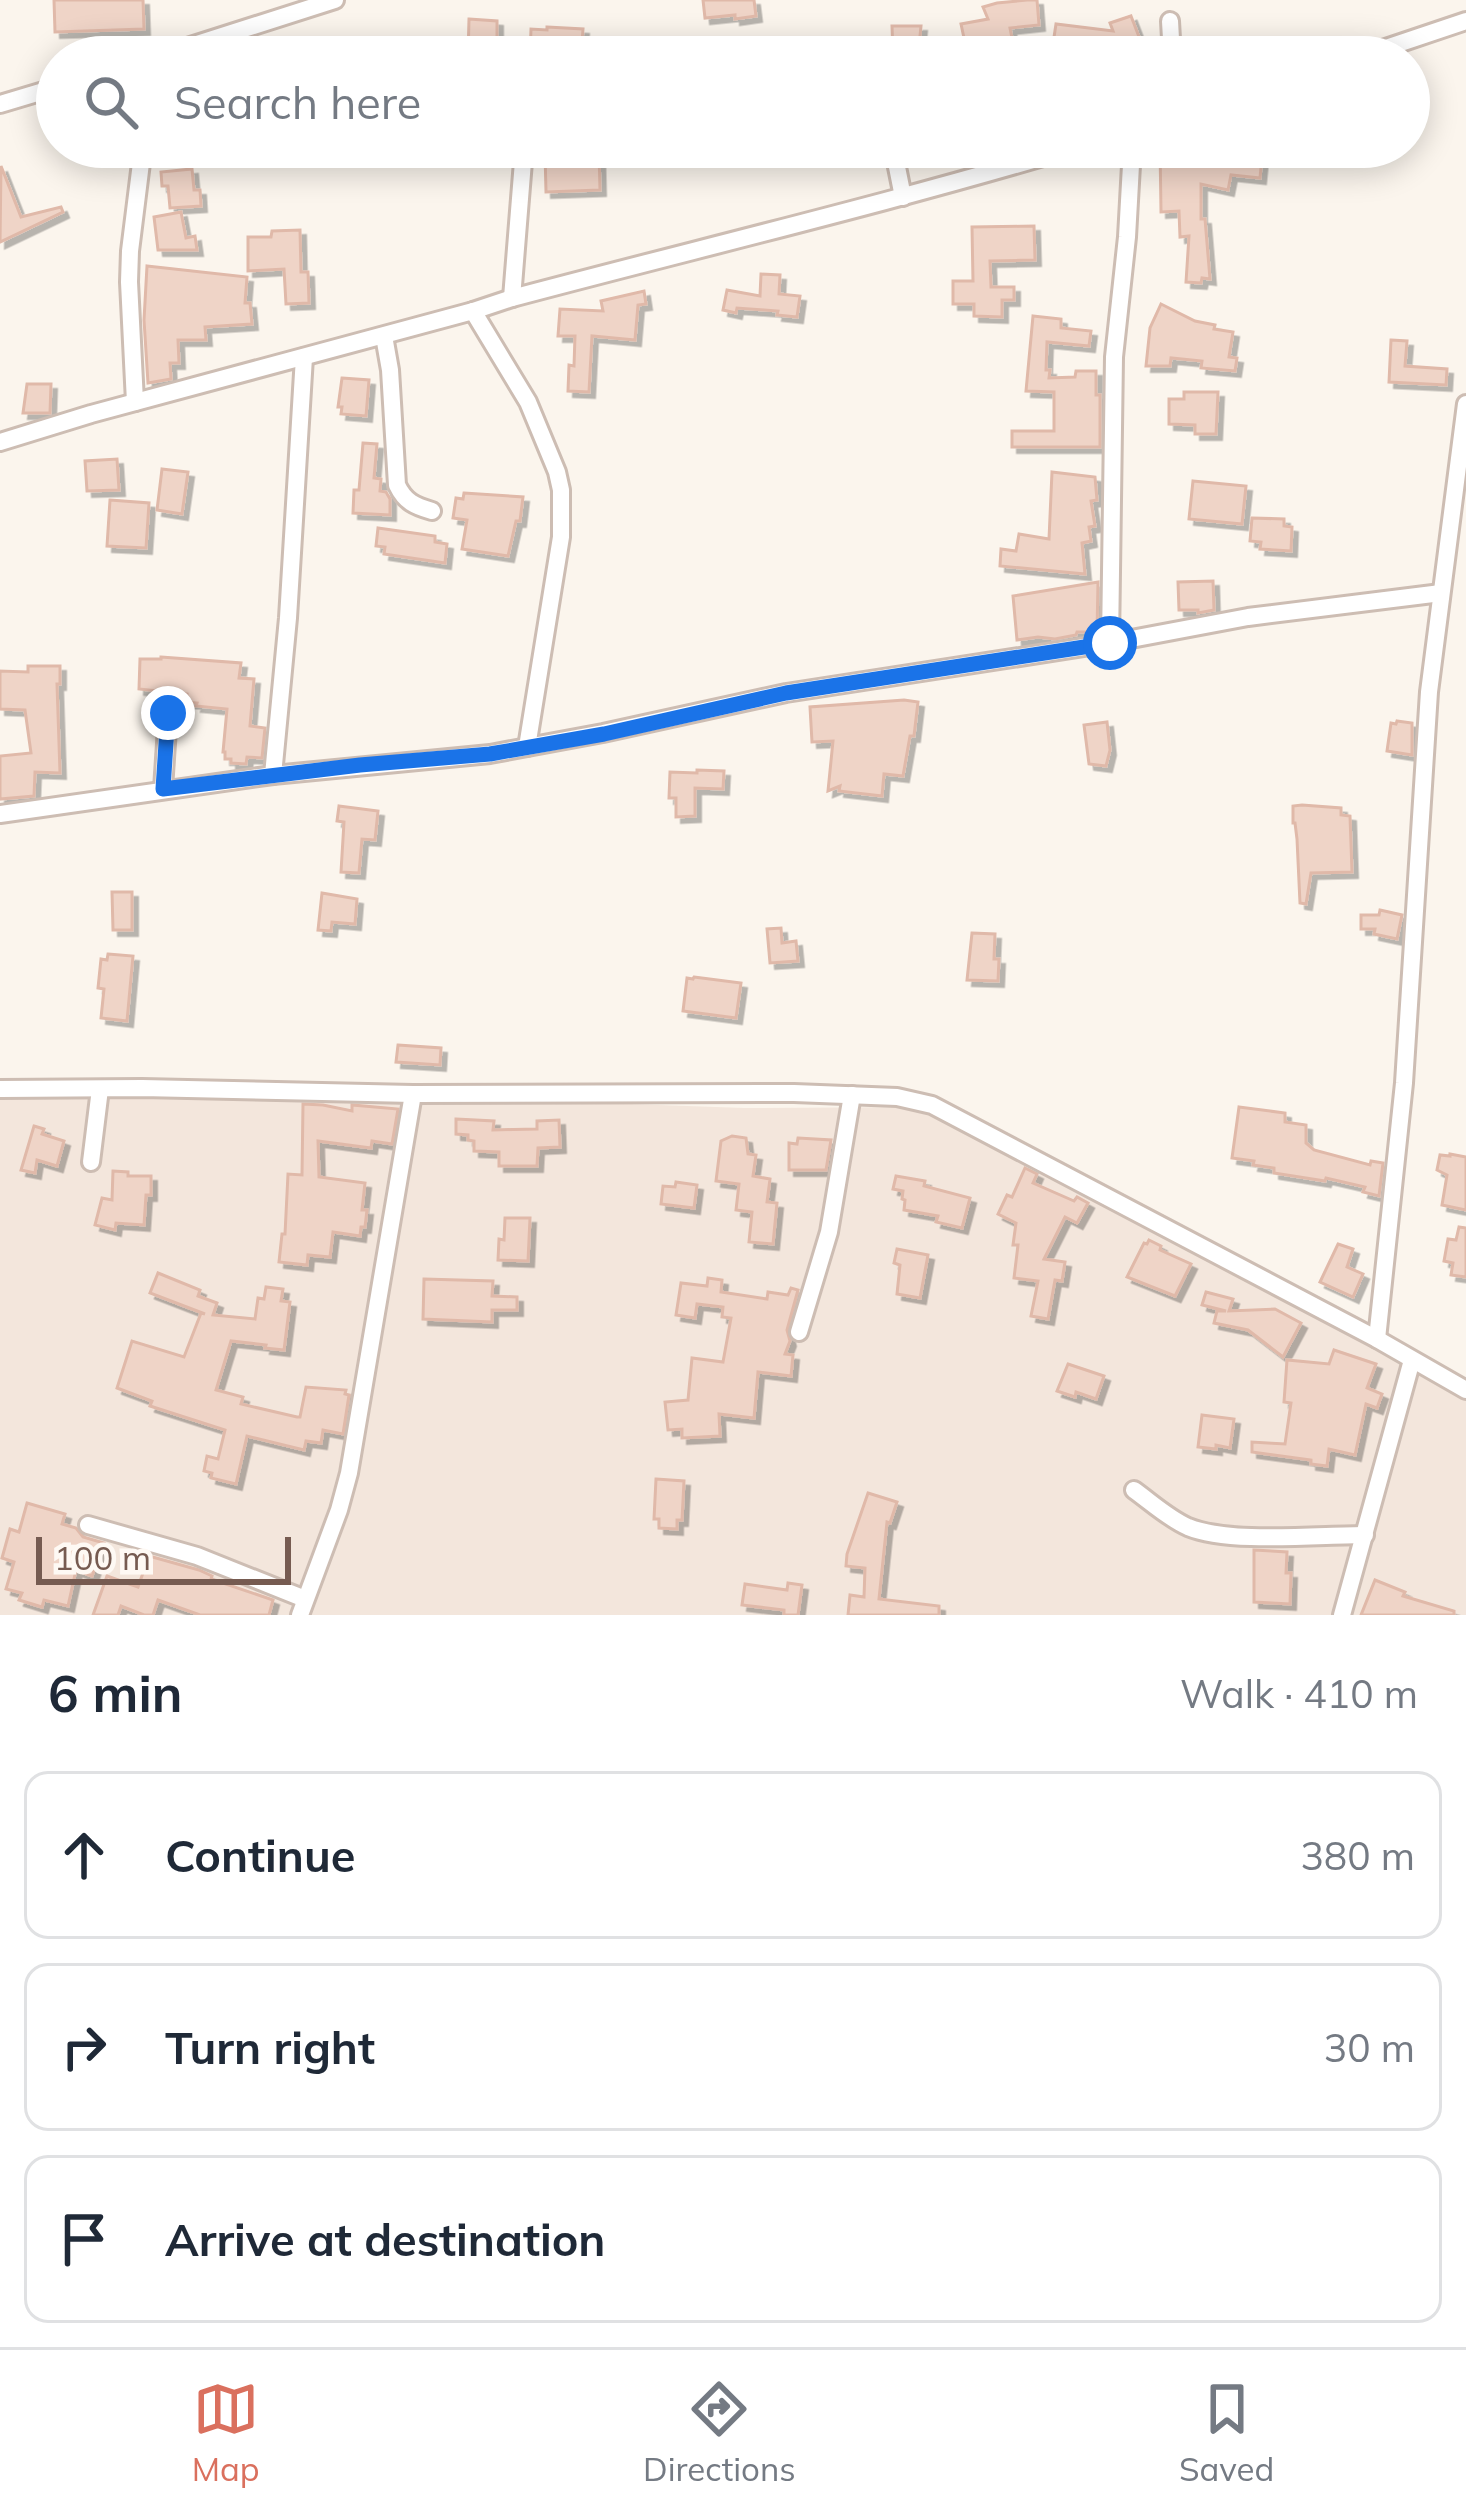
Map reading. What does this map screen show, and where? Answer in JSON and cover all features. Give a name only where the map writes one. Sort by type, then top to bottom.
[{"type":"street","points":[[222,36],[335,0]]},
{"type":"street","points":[[1420,36],[1466,20]]},
{"type":"street","points":[[1170,21],[1171,36]]},
{"type":"street","points":[[0,104],[36,93]]},
{"type":"street","points":[[135,403],[129,266],[141,168]]},
{"type":"street","points":[[512,298],[522,168]]},
{"type":"street","points":[[897,168],[903,197]]},
{"type":"street","points":[[0,442],[512,298],[1004,168]]},
{"type":"street","points":[[1110,643],[1114,357],[1131,168]]},
{"type":"street","points":[[472,311],[528,402],[561,490],[562,536],[527,747]]},
{"type":"street","points":[[384,336],[397,485],[411,504],[432,511]]},
{"type":"street","points":[[273,775],[304,356]]},
{"type":"street","points":[[1377,1339],[1404,1083],[1429,692],[1466,404]]},
{"type":"street","points":[[0,814],[273,775],[490,754],[786,693],[1248,617],[1441,592]]},
{"type":"street","points":[[163,789],[168,713]]},
{"type":"street","points":[[0,1089],[897,1097],[932,1105],[1466,1390]]},
{"type":"street","points":[[91,1162],[100,1089]]},
{"type":"street","points":[[88,1525],[196,1556],[302,1607],[349,1473],[413,1094]]},
{"type":"street","points":[[799,1332],[829,1232],[852,1095]]},
{"type":"street","points":[[1342,1615],[1412,1360]]},
{"type":"street","points":[[1134,1490],[1170,1518],[1224,1536],[1365,1535]]},
{"type":"shaded area","points":[[321,1093],[744,1108],[917,1107],[1326,1303],[1466,1380],[1466,1615],[0,1615],[0,1094]]},
{"type":"building","points":[[54,0],[143,0],[144,29],[55,32]]},
{"type":"building","points":[[703,0],[754,0],[756,16],[705,18]]},
{"type":"building","points":[[1037,0],[1039,25],[1010,28],[1012,36],[964,36],[961,24],[988,19],[983,7]]},
{"type":"building","points":[[1131,16],[1139,36],[1054,36],[1056,24],[1113,31],[1110,23]]},
{"type":"building","points":[[469,19],[497,21],[497,36],[469,36]]},
{"type":"building","points":[[892,26],[921,26],[920,36],[892,36]]},
{"type":"building","points":[[531,29],[583,29],[582,36],[531,36]]},
{"type":"building","points":[[1,166],[21,217],[61,207],[63,212],[0,242]]},
{"type":"building","points":[[545,168],[599,168],[600,190],[546,192]]},
{"type":"building","points":[[1160,168],[1261,168],[1260,178],[1231,175],[1228,190],[1201,184],[1210,279],[1202,278],[1201,283],[1186,282],[1189,236],[1180,237],[1179,211],[1161,212]]},
{"type":"building","points":[[192,169],[201,206],[170,208],[161,172]]},
{"type":"building","points":[[181,212],[186,238],[195,236],[197,250],[158,250],[154,217]]},
{"type":"building","points":[[1034,226],[1035,260],[990,261],[991,287],[1014,287],[1014,300],[1002,300],[1002,317],[974,316],[974,304],[953,304],[953,281],[973,281],[972,227]]},
{"type":"building","points":[[300,230],[301,272],[308,272],[309,303],[286,304],[284,269],[248,271],[248,237]]},
{"type":"building","points":[[147,266],[247,277],[245,303],[250,303],[252,324],[205,327],[206,340],[178,340],[179,363],[170,363],[171,379],[148,383]]},
{"type":"building","points":[[761,274],[780,275],[779,294],[800,296],[797,317],[777,315],[778,311],[723,310],[727,290],[760,296]]},
{"type":"building","points":[[644,291],[646,304],[638,305],[635,340],[592,336],[589,392],[568,391],[575,336],[558,336],[560,309],[603,311],[601,301]]},
{"type":"building","points":[[1161,304],[1215,325],[1214,329],[1233,332],[1229,357],[1237,358],[1235,371],[1201,368],[1202,361],[1171,358],[1170,366],[1146,366],[1150,328]]},
{"type":"building","points":[[1033,316],[1061,319],[1061,328],[1091,331],[1089,346],[1047,342],[1046,370],[1050,370],[1049,378],[1096,371],[1100,447],[1012,447],[1012,431],[1054,431],[1054,392],[1026,391]]},
{"type":"building","points":[[1391,340],[1407,341],[1405,366],[1447,369],[1446,385],[1389,382]]},
{"type":"building","points":[[342,378],[369,380],[366,416],[341,414]]},
{"type":"building","points":[[27,384],[51,384],[50,413],[23,413]]},
{"type":"building","points":[[1184,392],[1218,392],[1216,434],[1195,434],[1195,425],[1169,424],[1169,399],[1184,399]]},
{"type":"building","points":[[363,443],[377,444],[374,478],[381,479],[380,491],[390,499],[390,515],[353,513]]},
{"type":"building","points":[[117,459],[119,490],[87,491],[85,461]]},
{"type":"building","points":[[162,469],[188,472],[182,514],[157,510]]},
{"type":"building","points":[[1052,472],[1095,477],[1097,500],[1091,501],[1095,526],[1089,527],[1091,541],[1082,543],[1085,574],[1000,566],[1001,549],[1016,551],[1019,534],[1049,539]]},
{"type":"building","points":[[1193,481],[1246,486],[1242,524],[1189,519]]},
{"type":"building","points":[[464,493],[523,497],[508,556],[462,549],[467,520],[453,518],[456,498],[463,499]]},
{"type":"building","points":[[110,500],[149,503],[146,548],[107,546]]},
{"type":"building","points":[[1252,518],[1284,519],[1284,526],[1292,527],[1291,551],[1260,549],[1261,542],[1250,541]]},
{"type":"building","points":[[378,528],[435,536],[435,542],[447,544],[445,563],[384,554],[385,547],[376,546]]},
{"type":"building","points":[[1213,581],[1214,610],[1179,610],[1178,582]]},
{"type":"building","points":[[1098,582],[1097,632],[1017,640],[1013,596]]},
{"type":"building","points":[[140,659],[241,663],[239,678],[254,679],[250,726],[265,728],[262,758],[247,757],[246,764],[225,759],[227,709],[196,706],[186,702],[187,694],[139,689]]},
{"type":"building","points":[[28,666],[60,666],[60,773],[35,772],[34,796],[0,799],[0,756],[31,753],[25,710],[0,709],[0,671],[28,672]]},
{"type":"building","points":[[918,702],[903,776],[884,774],[882,796],[839,791],[840,786],[828,791],[833,741],[812,742],[810,707]]},
{"type":"building","points":[[1107,722],[1110,750],[1106,766],[1089,764],[1084,725]]},
{"type":"building","points":[[1391,723],[1412,723],[1412,755],[1387,751]]},
{"type":"building","points":[[724,771],[723,789],[695,788],[695,816],[676,817],[676,798],[669,798],[670,772]]},
{"type":"building","points":[[339,806],[378,811],[375,840],[362,839],[359,873],[341,872],[344,822],[337,821]]},
{"type":"building","points":[[1293,806],[1341,808],[1341,815],[1350,816],[1352,872],[1311,873],[1306,904],[1300,903],[1293,823]]},
{"type":"building","points":[[112,892],[132,892],[132,930],[113,930]]},
{"type":"building","points":[[322,893],[357,899],[355,924],[332,922],[331,931],[318,930]]},
{"type":"building","points":[[1380,910],[1402,915],[1397,939],[1374,934],[1375,929],[1361,929],[1361,915],[1379,915]]},
{"type":"building","points":[[781,928],[782,943],[796,941],[798,961],[770,963],[767,929]]},
{"type":"building","points":[[972,933],[995,934],[998,981],[967,980]]},
{"type":"building","points":[[108,954],[133,956],[127,1021],[101,1018],[101,959],[107,960]]},
{"type":"building","points":[[687,978],[741,983],[736,1018],[683,1011]]},
{"type":"building","points":[[398,1045],[441,1048],[440,1065],[396,1062]]},
{"type":"building","points":[[303,1104],[352,1111],[352,1105],[398,1109],[392,1144],[372,1141],[371,1148],[318,1141],[319,1177],[365,1183],[362,1210],[367,1210],[360,1236],[333,1232],[330,1257],[308,1255],[307,1265],[279,1262],[288,1174],[302,1175]]},
{"type":"building","points":[[1239,1107],[1285,1113],[1285,1122],[1306,1125],[1306,1143],[1314,1150],[1370,1165],[1371,1161],[1383,1163],[1379,1196],[1363,1192],[1365,1187],[1274,1173],[1274,1168],[1232,1158]]},
{"type":"building","points":[[456,1119],[494,1121],[493,1130],[537,1129],[537,1121],[559,1120],[560,1147],[538,1148],[537,1166],[499,1166],[499,1152],[474,1151],[468,1135],[456,1134]]},
{"type":"building","points":[[34,1126],[64,1141],[57,1166],[37,1160],[35,1173],[21,1170]]},
{"type":"building","points":[[732,1136],[746,1138],[748,1154],[756,1155],[753,1176],[770,1179],[767,1202],[777,1203],[773,1244],[749,1242],[752,1212],[736,1210],[739,1184],[716,1181],[721,1141]]},
{"type":"building","points":[[798,1138],[831,1140],[826,1170],[789,1170],[789,1143],[797,1144]]},
{"type":"building","points":[[1440,1155],[1466,1157],[1466,1210],[1442,1205],[1447,1175],[1437,1170]]},
{"type":"building","points":[[1025,1168],[1037,1174],[1033,1183],[1088,1203],[1077,1223],[1065,1217],[1044,1259],[1065,1262],[1062,1281],[1055,1280],[1048,1319],[1031,1316],[1038,1281],[1014,1278],[1016,1223],[998,1214]]},
{"type":"building","points":[[113,1171],[151,1176],[144,1225],[116,1223],[115,1230],[95,1225],[102,1198],[112,1200]]},
{"type":"building","points":[[896,1176],[970,1198],[962,1228],[936,1222],[938,1216],[904,1210],[903,1191],[893,1189]]},
{"type":"building","points":[[676,1182],[697,1185],[694,1208],[661,1204],[663,1186],[675,1187]]},
{"type":"building","points":[[505,1218],[530,1218],[528,1261],[498,1260]]},
{"type":"building","points":[[1459,1227],[1466,1228],[1466,1277],[1451,1275],[1453,1263],[1444,1261],[1448,1239],[1456,1240]]},
{"type":"building","points":[[1149,1240],[1191,1264],[1175,1296],[1127,1277]]},
{"type":"building","points":[[1338,1244],[1353,1249],[1347,1267],[1363,1274],[1353,1297],[1320,1282]]},
{"type":"building","points":[[897,1249],[928,1255],[920,1298],[897,1294]]},
{"type":"building","points":[[158,1273],[200,1290],[198,1296],[217,1303],[213,1315],[255,1319],[258,1298],[264,1299],[266,1287],[283,1289],[281,1301],[290,1302],[284,1350],[231,1341],[216,1390],[243,1397],[241,1404],[300,1417],[306,1387],[346,1390],[343,1434],[323,1430],[321,1443],[306,1441],[304,1450],[247,1436],[236,1484],[211,1478],[212,1473],[204,1471],[207,1456],[218,1459],[225,1430],[150,1406],[152,1401],[117,1388],[132,1341],[184,1357],[201,1313],[205,1314],[150,1293]]},
{"type":"building","points":[[708,1278],[722,1280],[721,1292],[767,1299],[768,1292],[788,1295],[791,1288],[798,1290],[785,1354],[793,1355],[791,1376],[758,1372],[754,1418],[719,1414],[720,1436],[682,1438],[682,1429],[668,1430],[665,1402],[688,1400],[692,1358],[723,1362],[731,1318],[722,1317],[723,1307],[697,1304],[695,1318],[676,1315],[681,1283],[707,1286]]},
{"type":"building","points":[[424,1279],[493,1281],[492,1296],[517,1297],[517,1310],[492,1310],[492,1322],[423,1319]]},
{"type":"building","points":[[1206,1292],[1233,1299],[1229,1311],[1275,1309],[1301,1323],[1283,1357],[1248,1330],[1214,1323],[1217,1311],[1226,1311],[1202,1305]]},
{"type":"building","points":[[1334,1350],[1376,1364],[1367,1388],[1382,1394],[1377,1408],[1366,1404],[1355,1455],[1329,1449],[1327,1466],[1252,1452],[1252,1442],[1285,1444],[1291,1403],[1284,1402],[1287,1360],[1329,1364]]},
{"type":"building","points":[[1068,1364],[1104,1376],[1096,1399],[1057,1391]]},
{"type":"building","points":[[1202,1415],[1234,1419],[1230,1448],[1198,1447]]},
{"type":"building","points":[[656,1479],[684,1481],[682,1520],[677,1520],[677,1529],[659,1528],[659,1519],[654,1519]]},
{"type":"building","points":[[868,1493],[897,1502],[887,1522],[879,1599],[939,1606],[939,1615],[848,1615],[850,1595],[864,1597],[865,1568],[846,1566]]},
{"type":"building","points":[[27,1503],[65,1514],[62,1524],[104,1543],[92,1576],[76,1570],[68,1606],[44,1600],[42,1607],[19,1600],[22,1593],[6,1589],[14,1562],[2,1558],[10,1529],[19,1532]]},
{"type":"building","points":[[1254,1550],[1287,1552],[1290,1604],[1254,1602]]},
{"type":"building","points":[[149,1556],[273,1600],[269,1615],[200,1615],[158,1600],[153,1615],[121,1606],[118,1615],[93,1615],[107,1576],[138,1587]]},
{"type":"building","points":[[1375,1580],[1405,1592],[1403,1596],[1454,1611],[1454,1615],[1361,1615]]},
{"type":"building","points":[[788,1583],[802,1585],[798,1615],[742,1605],[745,1584],[787,1590]]},
{"type":"route","points":[[168,713],[163,789],[490,754],[786,693],[1110,643]]}]
